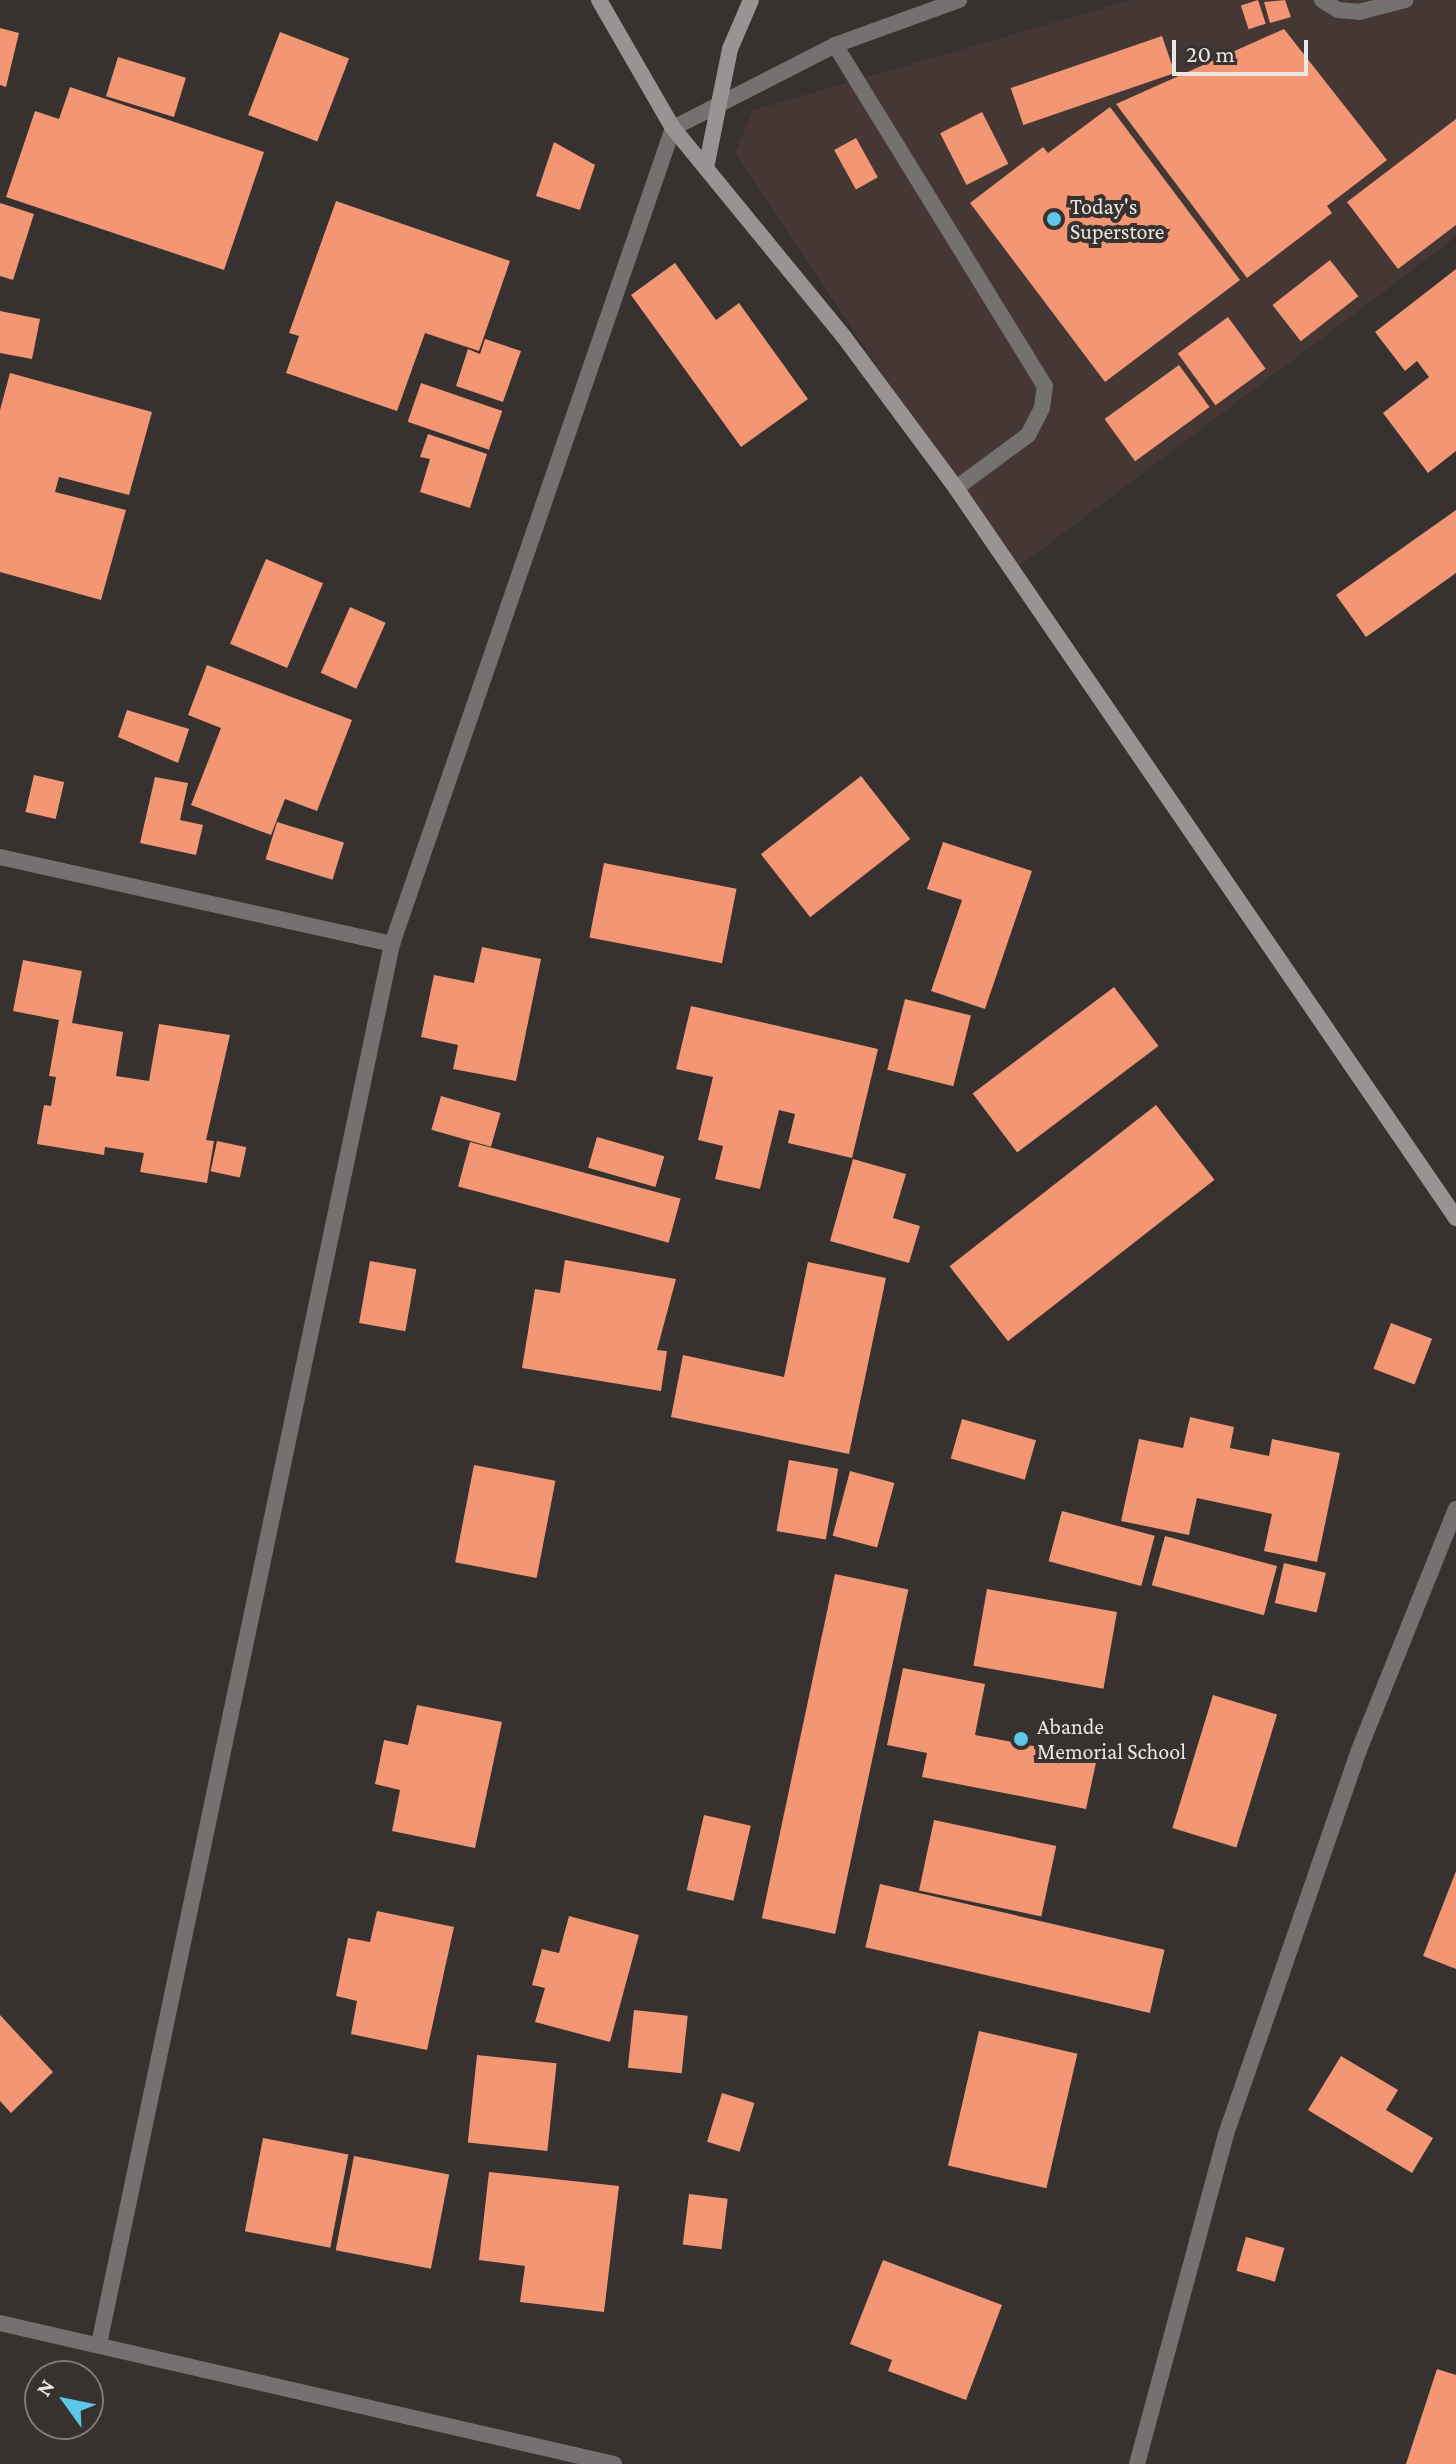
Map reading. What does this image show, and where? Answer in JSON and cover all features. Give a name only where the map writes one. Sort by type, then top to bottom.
[{"type":"street","points":[[599,0],[673,128],[844,337],[956,488],[1456,1218]]},
{"type":"street","points":[[706,168],[715,105],[730,49],[751,0]]},
{"type":"street","points":[[99,2344],[392,944],[673,128],[835,45],[959,0]]},
{"type":"street","points":[[1322,0],[1338,10],[1359,12],[1405,0]]},
{"type":"street","points":[[835,45],[1045,386],[1042,408],[1028,435],[956,488]]},
{"type":"street","points":[[0,857],[392,944]]},
{"type":"street","points":[[1137,2464],[1226,2134],[1359,1750],[1456,1509]]},
{"type":"street","points":[[0,2323],[614,2464]]},
{"type":"shaded area","points":[[1131,0],[1456,0],[1456,237],[1013,571],[735,153],[753,110]]},
{"type":"building","points":[[1258,0],[1266,24],[1249,29],[1241,6]]},
{"type":"building","points":[[1285,0],[1291,17],[1270,23],[1264,2]]},
{"type":"building","points":[[0,28],[19,33],[6,87],[0,85]]},
{"type":"building","points":[[1284,29],[1387,160],[1327,206],[1332,213],[1247,278],[1116,104]]},
{"type":"building","points":[[280,32],[349,59],[317,142],[248,115]]},
{"type":"building","points":[[1162,36],[1175,73],[1023,125],[1011,88]]},
{"type":"building","points":[[118,57],[186,78],[174,117],[106,96]]},
{"type":"building","points":[[70,87],[264,152],[224,270],[6,197],[35,111],[59,119]]},
{"type":"building","points":[[1110,107],[1240,280],[1105,382],[970,203],[1043,147],[1048,153]]},
{"type":"building","points":[[982,112],[1008,164],[966,185],[940,133]]},
{"type":"building","points":[[1456,119],[1456,225],[1398,269],[1347,202]]},
{"type":"building","points":[[856,138],[878,177],[856,189],[834,150]]},
{"type":"building","points":[[554,142],[595,165],[580,210],[536,196]]},
{"type":"building","points":[[336,201],[510,261],[479,351],[425,333],[397,411],[286,373],[299,336],[289,333]]},
{"type":"building","points":[[0,203],[34,214],[13,280],[0,276]]},
{"type":"building","points":[[1330,260],[1358,296],[1301,341],[1272,305]]},
{"type":"building","points":[[675,263],[716,320],[739,303],[808,399],[741,447],[631,295]]},
{"type":"building","points":[[1456,269],[1456,451],[1428,473],[1383,413],[1429,377],[1417,361],[1405,371],[1375,332]]},
{"type":"building","points":[[0,311],[40,319],[32,359],[0,353]]},
{"type":"building","points":[[1228,317],[1266,369],[1215,405],[1178,353]]},
{"type":"building","points":[[485,339],[521,351],[503,402],[456,386],[468,349],[480,354]]},
{"type":"building","points":[[1179,365],[1210,407],[1135,461],[1105,419]]},
{"type":"building","points":[[10,373],[152,412],[129,495],[59,477],[55,492],[126,510],[101,600],[0,572],[0,410]]},
{"type":"building","points":[[421,383],[502,411],[489,450],[408,422]]},
{"type":"building","points":[[428,434],[487,454],[470,508],[420,492],[430,459],[420,457]]},
{"type":"building","points":[[1456,510],[1456,573],[1366,637],[1336,595]]},
{"type":"building","points":[[266,559],[323,583],[287,668],[230,644]]},
{"type":"building","points":[[350,607],[386,623],[356,689],[321,673]]},
{"type":"building","points":[[207,665],[352,720],[317,811],[285,799],[271,835],[191,805],[221,728],[188,715]]},
{"type":"building","points":[[127,710],[189,729],[178,763],[118,737]]},
{"type":"building","points":[[34,775],[64,782],[56,819],[25,812]]},
{"type":"building","points":[[861,776],[910,839],[810,917],[761,854]]},
{"type":"building","points":[[155,777],[188,783],[180,820],[203,825],[196,855],[140,843]]},
{"type":"building","points":[[277,822],[344,842],[333,880],[266,859]]},
{"type":"building","points":[[943,842],[1032,871],[985,1009],[931,991],[962,900],[927,889]]},
{"type":"building","points":[[604,863],[737,889],[722,963],[589,938]]},
{"type":"building","points":[[482,947],[541,959],[516,1081],[453,1069],[458,1045],[421,1037],[434,975],[474,983]]},
{"type":"building","points":[[23,960],[82,971],[72,1023],[123,1032],[116,1076],[149,1081],[159,1024],[230,1035],[206,1140],[214,1141],[207,1183],[140,1172],[144,1153],[105,1147],[104,1155],[37,1144],[44,1105],[51,1106],[56,1077],[49,1076],[59,1020],[13,1011]]},
{"type":"building","points":[[1114,987],[1159,1046],[1017,1153],[973,1094]]},
{"type":"building","points":[[905,999],[971,1015],[953,1086],[887,1070]]},
{"type":"building","points":[[691,1006],[878,1049],[852,1158],[788,1143],[795,1114],[779,1110],[760,1189],[715,1179],[723,1146],[698,1140],[713,1077],[676,1069]]},
{"type":"building","points":[[441,1096],[501,1113],[491,1147],[431,1130]]},
{"type":"building","points":[[1156,1105],[1214,1180],[1008,1341],[950,1266]]},
{"type":"building","points":[[597,1137],[664,1156],[655,1187],[588,1168]]},
{"type":"building","points":[[217,1141],[246,1147],[240,1178],[211,1171]]},
{"type":"building","points":[[470,1142],[681,1198],[669,1243],[458,1186]]},
{"type":"building","points":[[853,1159],[906,1174],[893,1218],[920,1226],[909,1263],[830,1241]]},
{"type":"building","points":[[565,1260],[676,1279],[657,1350],[667,1351],[661,1391],[522,1368],[535,1289],[560,1293]]},
{"type":"building","points":[[370,1261],[416,1269],[405,1331],[359,1323]]},
{"type":"building","points":[[808,1262],[886,1278],[849,1454],[671,1417],[683,1355],[784,1377]]},
{"type":"building","points":[[1391,1323],[1432,1339],[1415,1385],[1373,1369]]},
{"type":"building","points":[[1190,1417],[1234,1427],[1230,1448],[1269,1456],[1272,1439],[1340,1453],[1317,1562],[1264,1551],[1272,1514],[1197,1498],[1189,1535],[1121,1521],[1139,1439],[1183,1448]]},
{"type":"building","points":[[962,1419],[1036,1440],[1025,1480],[951,1458]]},
{"type":"building","points":[[789,1460],[838,1469],[826,1540],[776,1531]]},
{"type":"building","points":[[474,1465],[555,1481],[537,1578],[455,1562]]},
{"type":"building","points":[[850,1471],[894,1483],[877,1548],[833,1536]]},
{"type":"building","points":[[1062,1511],[1155,1536],[1141,1586],[1049,1561]]},
{"type":"building","points":[[1165,1536],[1277,1566],[1264,1615],[1152,1585]]},
{"type":"building","points":[[1284,1563],[1326,1573],[1317,1613],[1275,1603]]},
{"type":"building","points":[[835,1574],[908,1590],[835,1934],[762,1918]]},
{"type":"building","points":[[987,1589],[1117,1612],[1103,1689],[973,1666]]},
{"type":"building","points":[[903,1668],[985,1684],[975,1735],[1097,1758],[1086,1809],[922,1777],[927,1753],[887,1745]]},
{"type":"building","points":[[1213,1695],[1277,1715],[1236,1848],[1172,1828]]},
{"type":"building","points":[[417,1705],[502,1722],[475,1848],[392,1831],[400,1790],[375,1784],[384,1740],[408,1745]]},
{"type":"building","points":[[704,1815],[751,1826],[733,1901],[687,1890]]},
{"type":"building","points":[[934,1820],[1056,1846],[1041,1916],[919,1890]]},
{"type":"building","points":[[1456,1871],[1456,1969],[1423,1956]]},
{"type":"building","points":[[880,1884],[1165,1950],[1150,2013],[865,1947]]},
{"type":"building","points":[[377,1911],[454,1927],[427,2050],[351,2034],[357,2001],[336,1996],[348,1938],[370,1942]]},
{"type":"building","points":[[569,1916],[639,1935],[610,2042],[535,2022],[545,1988],[532,1985],[542,1949],[559,1953]]},
{"type":"building","points":[[634,2010],[688,2016],[682,2073],[628,2068]]},
{"type":"building","points":[[0,2015],[53,2072],[11,2113],[0,2101]]},
{"type":"building","points":[[979,2031],[1077,2054],[1046,2188],[948,2165]]},
{"type":"building","points":[[477,2055],[557,2063],[547,2151],[468,2143]]},
{"type":"building","points":[[1341,2056],[1398,2090],[1386,2110],[1433,2138],[1412,2173],[1308,2110]]},
{"type":"building","points":[[722,2093],[755,2103],[740,2152],[707,2142]]},
{"type":"building","points":[[263,2138],[348,2155],[330,2248],[245,2231]]},
{"type":"building","points":[[354,2156],[449,2175],[431,2269],[336,2250]]},
{"type":"building","points":[[489,2172],[619,2186],[604,2312],[520,2302],[525,2266],[479,2260]]},
{"type":"building","points":[[689,2194],[728,2199],[721,2249],[683,2245]]},
{"type":"building","points":[[1246,2237],[1284,2248],[1275,2282],[1236,2271]]},
{"type":"building","points":[[883,2260],[1002,2305],[966,2400],[888,2371],[892,2360],[850,2344]]},
{"type":"building","points":[[1437,2369],[1456,2375],[1456,2464],[1406,2464]]},
{"type":"place","name":"Today's Superstore","points":[[1054,219]]},
{"type":"place","name":"Abande Memorial School","points":[[1021,1739]]}]
